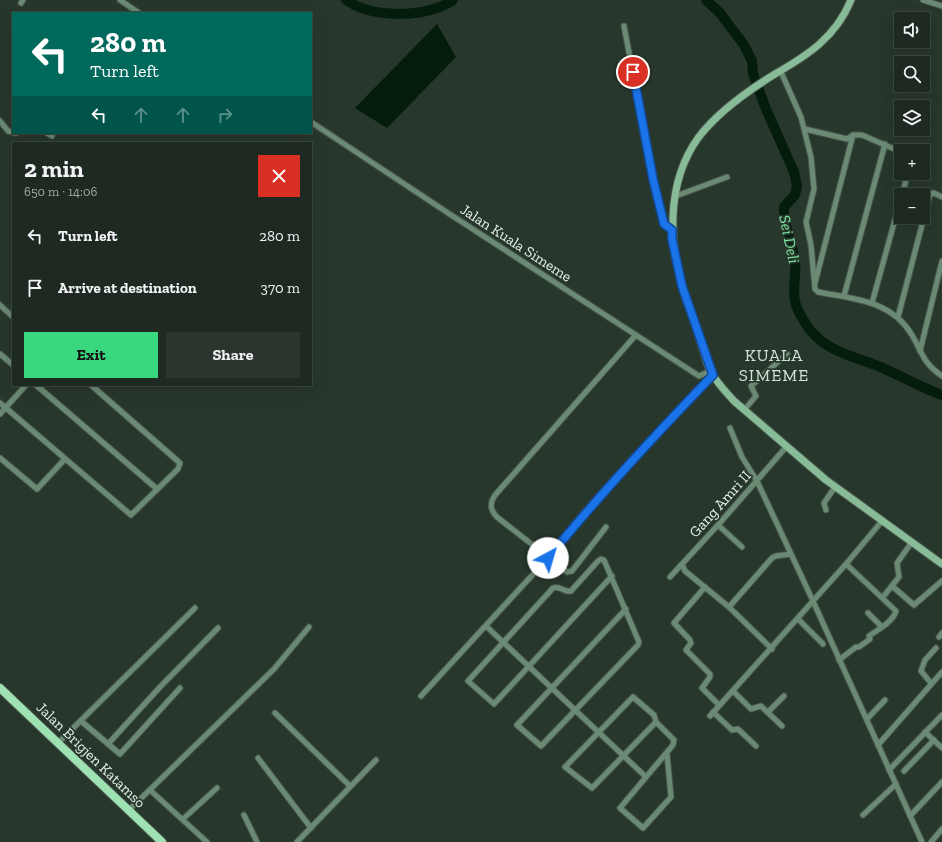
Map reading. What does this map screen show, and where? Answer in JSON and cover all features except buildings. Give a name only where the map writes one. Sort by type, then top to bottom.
[{"type":"main road","points":[[851,0],[846,13],[827,38],[734,103],[708,126],[691,149],[678,180],[672,239],[682,286],[712,373],[728,394],[835,487],[942,563]]},
{"type":"main road","name":"Jalan Brigjen Katamso","points":[[0,688],[59,742],[128,811],[162,842]]},
{"type":"street","points":[[120,0],[138,12]]},
{"type":"street","points":[[923,0],[942,6]]},
{"type":"street","points":[[624,26],[653,179],[664,224],[672,230]]},
{"type":"street","points":[[778,73],[805,129],[811,157],[814,189],[806,222],[811,245],[814,286],[818,292],[844,296],[872,303],[898,317],[912,335],[930,368],[942,376]]},
{"type":"street","points":[[0,121],[8,131],[12,132]]},
{"type":"street","name":"Jalan Kuala Simeme","points":[[312,123],[635,336],[699,376],[712,373]]},
{"type":"street","points":[[805,129],[847,138],[854,135],[862,135],[894,148]]},
{"type":"street","points":[[814,286],[854,135]]},
{"type":"street","points":[[844,296],[885,144]]},
{"type":"street","points":[[676,196],[727,177]]},
{"type":"street","points":[[898,317],[930,194],[934,193],[942,197]]},
{"type":"street","points":[[872,303],[894,222]]},
{"type":"street","points":[[920,351],[942,261]]},
{"type":"street","points":[[0,305],[12,316]]},
{"type":"street","points":[[606,527],[570,572],[548,558],[497,517],[492,511],[491,502],[501,488],[635,336]]},
{"type":"street","points":[[0,354],[12,364]]},
{"type":"street","points":[[745,409],[756,396],[751,386],[787,354]]},
{"type":"street","points":[[421,696],[548,558],[587,509],[712,373]]},
{"type":"street","points":[[0,414],[25,386]]},
{"type":"street","points":[[37,386],[157,489]]},
{"type":"street","points":[[0,403],[130,515],[178,469],[179,461],[92,386]]},
{"type":"street","points":[[730,428],[742,457],[757,482],[813,601],[922,842]]},
{"type":"street","name":"Gang Amri II","points":[[670,577],[757,482],[787,446]]},
{"type":"street","points":[[0,458],[38,489],[65,459]]},
{"type":"street","points":[[826,510],[824,503],[835,487]]},
{"type":"street","points":[[756,746],[738,729],[732,730],[711,714],[772,649],[882,521]]},
{"type":"street","points":[[718,525],[742,547]]},
{"type":"street","points":[[883,597],[900,576],[897,563],[912,542]]},
{"type":"street","points":[[729,608],[772,558],[791,554]]},
{"type":"street","points":[[612,576],[527,666],[494,704],[469,682],[469,678],[553,588],[558,587],[566,591],[571,590],[599,560],[604,560],[612,576],[626,609],[638,639],[638,645],[541,746],[516,724],[626,609]]},
{"type":"street","points":[[682,564],[685,571],[729,608],[772,649]]},
{"type":"street","points":[[839,660],[856,647],[859,647],[870,640],[869,637],[895,615],[896,611],[883,597],[846,564]]},
{"type":"street","points":[[892,586],[914,605],[942,580]]},
{"type":"street","points":[[705,587],[674,623],[690,640],[691,643],[686,650],[710,674],[710,677],[702,688],[719,705]]},
{"type":"street","points":[[59,742],[195,608]]},
{"type":"street","points":[[868,613],[881,626]]},
{"type":"street","points":[[798,619],[823,644]]},
{"type":"street","points":[[486,626],[646,777]]},
{"type":"street","points":[[128,811],[274,669],[310,627]]},
{"type":"street","points":[[108,744],[160,687],[218,628]]},
{"type":"street","points":[[931,684],[921,671],[925,660],[936,648]]},
{"type":"street","points":[[878,744],[942,672]]},
{"type":"street","points":[[81,721],[120,754],[180,688]]},
{"type":"street","points":[[733,691],[751,709],[754,709],[759,705],[782,726]]},
{"type":"street","points":[[656,722],[592,788],[565,767],[634,696],[654,715],[656,722],[674,740],[673,745],[667,754],[620,808],[643,828],[671,797],[667,754]]},
{"type":"street","points":[[768,712],[784,696]]},
{"type":"street","points":[[866,719],[884,700]]},
{"type":"street","points":[[275,713],[350,786]]},
{"type":"street","points":[[889,770],[942,715]]},
{"type":"street","points":[[925,732],[942,748]]},
{"type":"street","points":[[904,771],[934,740]]},
{"type":"street","points":[[258,758],[311,828]]},
{"type":"street","points":[[297,842],[376,760]]},
{"type":"street","points":[[910,816],[942,782]]},
{"type":"street","points":[[863,815],[896,784]]},
{"type":"street","points":[[183,819],[217,788]]},
{"type":"street","points":[[150,790],[207,842]]},
{"type":"street","points":[[244,815],[257,842]]},
{"type":"street","points":[[930,842],[942,829]]},
{"type":"shaded area","points":[[437,24],[456,57],[387,128],[355,108]]},
{"type":"waterway","name":"Sei Deli","points":[[346,0],[370,11],[400,14],[429,10],[442,6],[453,0]]},
{"type":"waterway","name":"Sei Deli","points":[[706,0],[720,13],[744,45],[752,61],[753,74],[766,109],[794,172],[797,186],[795,195],[784,207],[784,214],[795,260],[795,300],[802,318],[815,335],[831,348],[878,366],[942,395]]},
{"type":"district","name":"KUALA SIMEME","points":[[774,365]]},
{"type":"route","points":[[548,558],[587,509],[631,460],[713,375],[710,371],[682,286],[672,239],[672,230],[664,224],[653,179],[633,72]]}]
